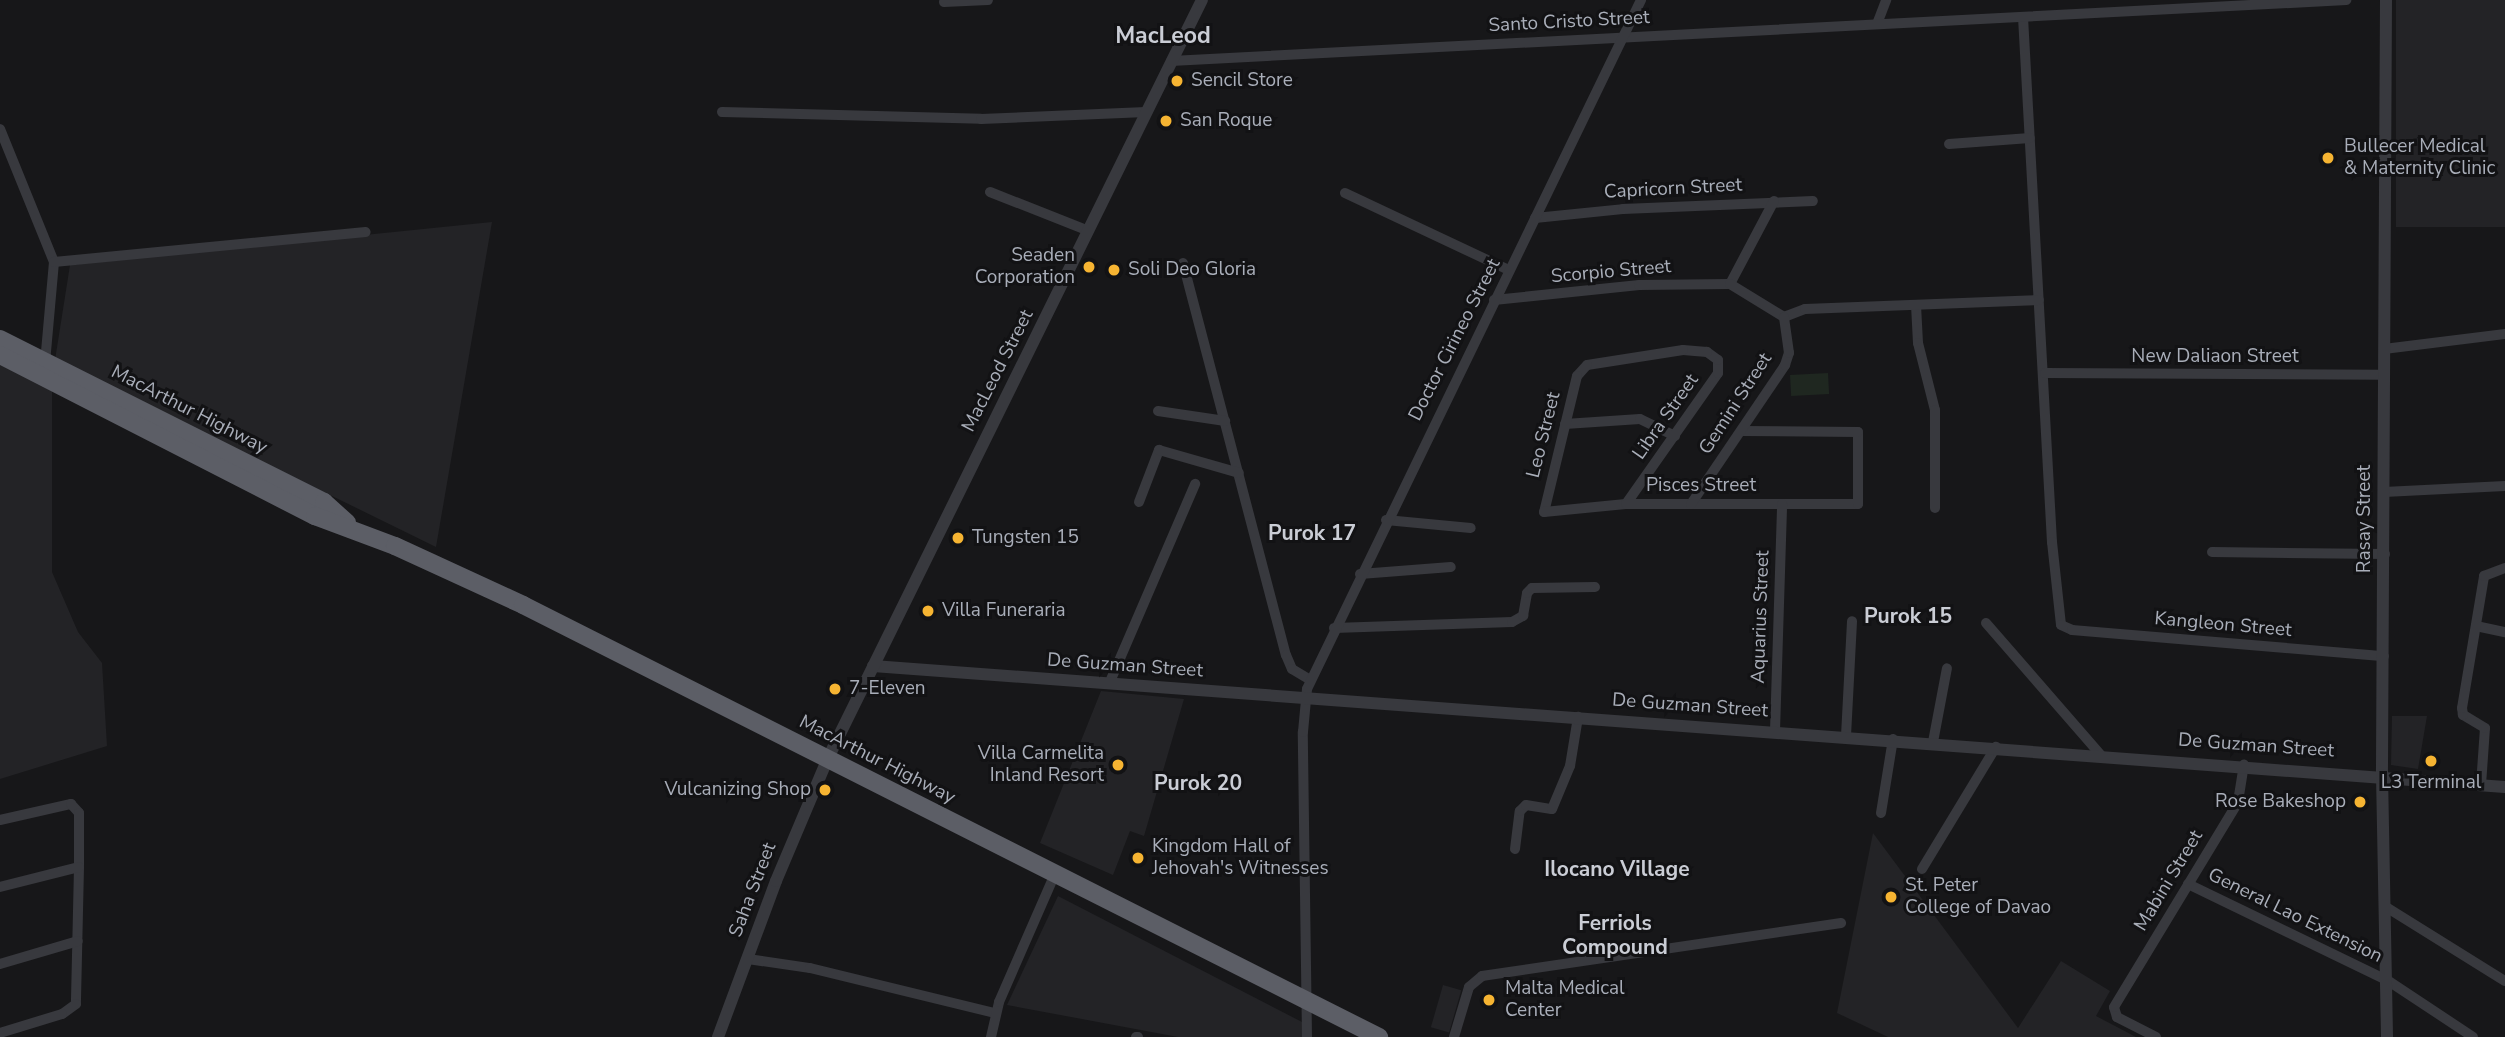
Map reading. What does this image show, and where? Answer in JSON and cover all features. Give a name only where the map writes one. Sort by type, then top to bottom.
[{"type":"highway","name":"MacArthur Highway","points":[[0,339],[324,502],[352,528]]},
{"type":"highway","name":"MacArthur Highway","points":[[0,355],[316,516],[352,528],[523,605],[1379,1037]]},
{"type":"street","name":"MacLeod Street","points":[[828,758],[1202,0]]},
{"type":"street","name":"Doctor Cirineo Street","points":[[1307,1037],[1304,698],[1386,520],[1642,0]]},
{"type":"street","points":[[1877,24],[1886,0]]},
{"type":"street","name":"Santo Cristo Street","points":[[1171,61],[2023,17],[2210,3],[2346,0]]},
{"type":"street","name":"Rasay Street","points":[[2386,0],[2382,775],[2387,1037]]},
{"type":"street","points":[[944,2],[988,2]]},
{"type":"street","points":[[2023,17],[2045,373]]},
{"type":"street","points":[[722,112],[993,119],[1146,111]]},
{"type":"street","points":[[0,129],[54,262],[45,362]]},
{"type":"street","points":[[1949,144],[2030,138]]},
{"type":"street","points":[[990,192],[1089,231]]},
{"type":"street","points":[[1345,193],[1510,270]]},
{"type":"street","points":[[1774,201],[1730,284],[1784,317],[1805,309],[2039,300]]},
{"type":"street","name":"Capricorn Street","points":[[1535,218],[1774,201],[1813,201]]},
{"type":"street","points":[[54,262],[366,232]]},
{"type":"street","points":[[1183,263],[1288,662],[1310,680]]},
{"type":"street","name":"Scorpio Street","points":[[1494,300],[1604,288],[1730,284]]},
{"type":"street","points":[[1916,305],[1918,343],[1935,410],[1935,508]]},
{"type":"street","name":"Gemini Street","points":[[1691,504],[1788,359],[1784,317]]},
{"type":"street","points":[[2384,349],[2505,334]]},
{"type":"street","name":"Libra Street","points":[[1582,368],[1592,362],[1674,351],[1714,355],[1718,373],[1626,504]]},
{"type":"street","name":"Leo Street","points":[[1544,512],[1565,424],[1582,368]]},
{"type":"street","name":"New Daliaon Street","points":[[2045,373],[2384,375]]},
{"type":"street","name":"Kangleon Street","points":[[2045,373],[2052,542],[2061,625],[2071,630],[2384,656]]},
{"type":"street","points":[[1157,411],[1225,421]]},
{"type":"street","points":[[1565,424],[1640,419],[1675,436]]},
{"type":"street","name":"Pisces Street","points":[[1544,512],[1626,504],[1858,504],[1858,432],[1741,431]]},
{"type":"street","points":[[1139,502],[1159,450],[1239,473]]},
{"type":"street","points":[[1109,684],[1195,484]]},
{"type":"street","points":[[2385,492],[2505,486]]},
{"type":"street","name":"Aquarius Street","points":[[1775,731],[1782,504]]},
{"type":"street","points":[[1386,520],[1471,528]]},
{"type":"street","points":[[2212,552],[2385,554]]},
{"type":"street","points":[[1360,574],[1451,567]]},
{"type":"street","points":[[2481,785],[2485,728],[2461,711],[2484,576],[2505,568]]},
{"type":"street","points":[[1334,628],[1512,622],[1523,616],[1527,593],[1532,588],[1595,587]]},
{"type":"street","points":[[1846,736],[1852,621]]},
{"type":"street","points":[[1986,623],[2100,754]]},
{"type":"street","points":[[2476,626],[2505,632]]},
{"type":"street","name":"De Guzman Street","points":[[873,666],[2244,764],[2505,787]]},
{"type":"street","points":[[1933,742],[1947,668]]},
{"type":"street","points":[[1515,849],[1520,811],[1526,805],[1552,809],[1570,766],[1578,717]]},
{"type":"street","points":[[1881,813],[1893,739]]},
{"type":"street","points":[[1922,869],[1996,747]]},
{"type":"street","name":"Saha Street","points":[[718,1037],[828,758]]},
{"type":"street","name":"Mabini Street","points":[[2155,1037],[2114,1012],[2238,802],[2244,764]]},
{"type":"street","points":[[0,820],[71,804],[79,813],[77,998],[72,1008],[0,1032]]},
{"type":"street","points":[[0,887],[79,867]]},
{"type":"street","points":[[990,1037],[995,1013],[1055,874]]},
{"type":"street","name":"General Lao Extension","points":[[2188,884],[2387,980],[2473,1037]]},
{"type":"street","points":[[2386,907],[2505,981]]},
{"type":"street","points":[[1454,1037],[1469,987],[1482,976],[1841,923]]},
{"type":"street","points":[[0,964],[78,941]]},
{"type":"street","points":[[748,959],[810,968],[995,1013]]},
{"type":"shaded area","points":[[2396,0],[2505,0],[2505,227],[2396,227]]},
{"type":"shaded area","points":[[492,222],[436,547],[55,360],[70,265]]},
{"type":"shaded area","points":[[0,360],[52,386],[52,572],[78,632],[102,663],[107,746],[0,779]]},
{"type":"shaded area","points":[[1828,373],[1829,394],[1791,396],[1790,375]]},
{"type":"shaded area","name":"Villa Carmelita Inland Resort","points":[[1101,691],[1184,699],[1144,836],[1130,831],[1113,875],[1040,843]]},
{"type":"shaded area","points":[[2392,716],[2427,716],[2418,769],[2391,765]]},
{"type":"shaded area","name":"St. Peter College of Davao","points":[[1873,833],[2018,1028],[2061,961],[2110,991],[2096,1016],[2136,1037],[1888,1037],[1837,1013]]},
{"type":"shaded area","points":[[1058,896],[1302,1022],[1302,1037],[1178,1037],[1007,1005]]},
{"type":"shaded area","points":[[1443,985],[1461,990],[1449,1033],[1431,1027]]},
{"type":"place","name":"Sencil Store","points":[[1177,81]]},
{"type":"place","name":"San Roque","points":[[1166,121]]},
{"type":"place","name":"Bullecer Medical & Maternity Clinic","points":[[2328,158]]},
{"type":"place","name":"Seaden Corporation","points":[[1089,267]]},
{"type":"place","name":"Soli Deo Gloria","points":[[1114,270]]},
{"type":"place","name":"Tungsten 15","points":[[958,538]]},
{"type":"place","name":"Villa Funeraria","points":[[928,611]]},
{"type":"place","name":"7-Eleven","points":[[835,689]]},
{"type":"place","name":"L3 Terminal","points":[[2431,761]]},
{"type":"place","name":"Villa Carmelita Inland Resort","points":[[1118,765]]},
{"type":"place","name":"Vulcanizing Shop","points":[[825,790]]},
{"type":"place","name":"Rose Bakeshop","points":[[2360,802]]},
{"type":"place","name":"Kingdom Hall of Jehovah's Witnesses","points":[[1138,858]]},
{"type":"place","name":"St. Peter College of Davao","points":[[1891,897]]},
{"type":"place","name":"Malta Medical Center","points":[[1489,1000]]},
{"type":"district","name":"MacLeod","points":[[1163,36]]},
{"type":"district","name":"Purok 17","points":[[1312,533]]},
{"type":"district","name":"Purok 15","points":[[1908,616]]},
{"type":"district","name":"Purok 20","points":[[1198,783]]},
{"type":"district","name":"Ilocano Village","points":[[1617,869]]},
{"type":"district","name":"Ferriols Compound","points":[[1615,935]]}]
